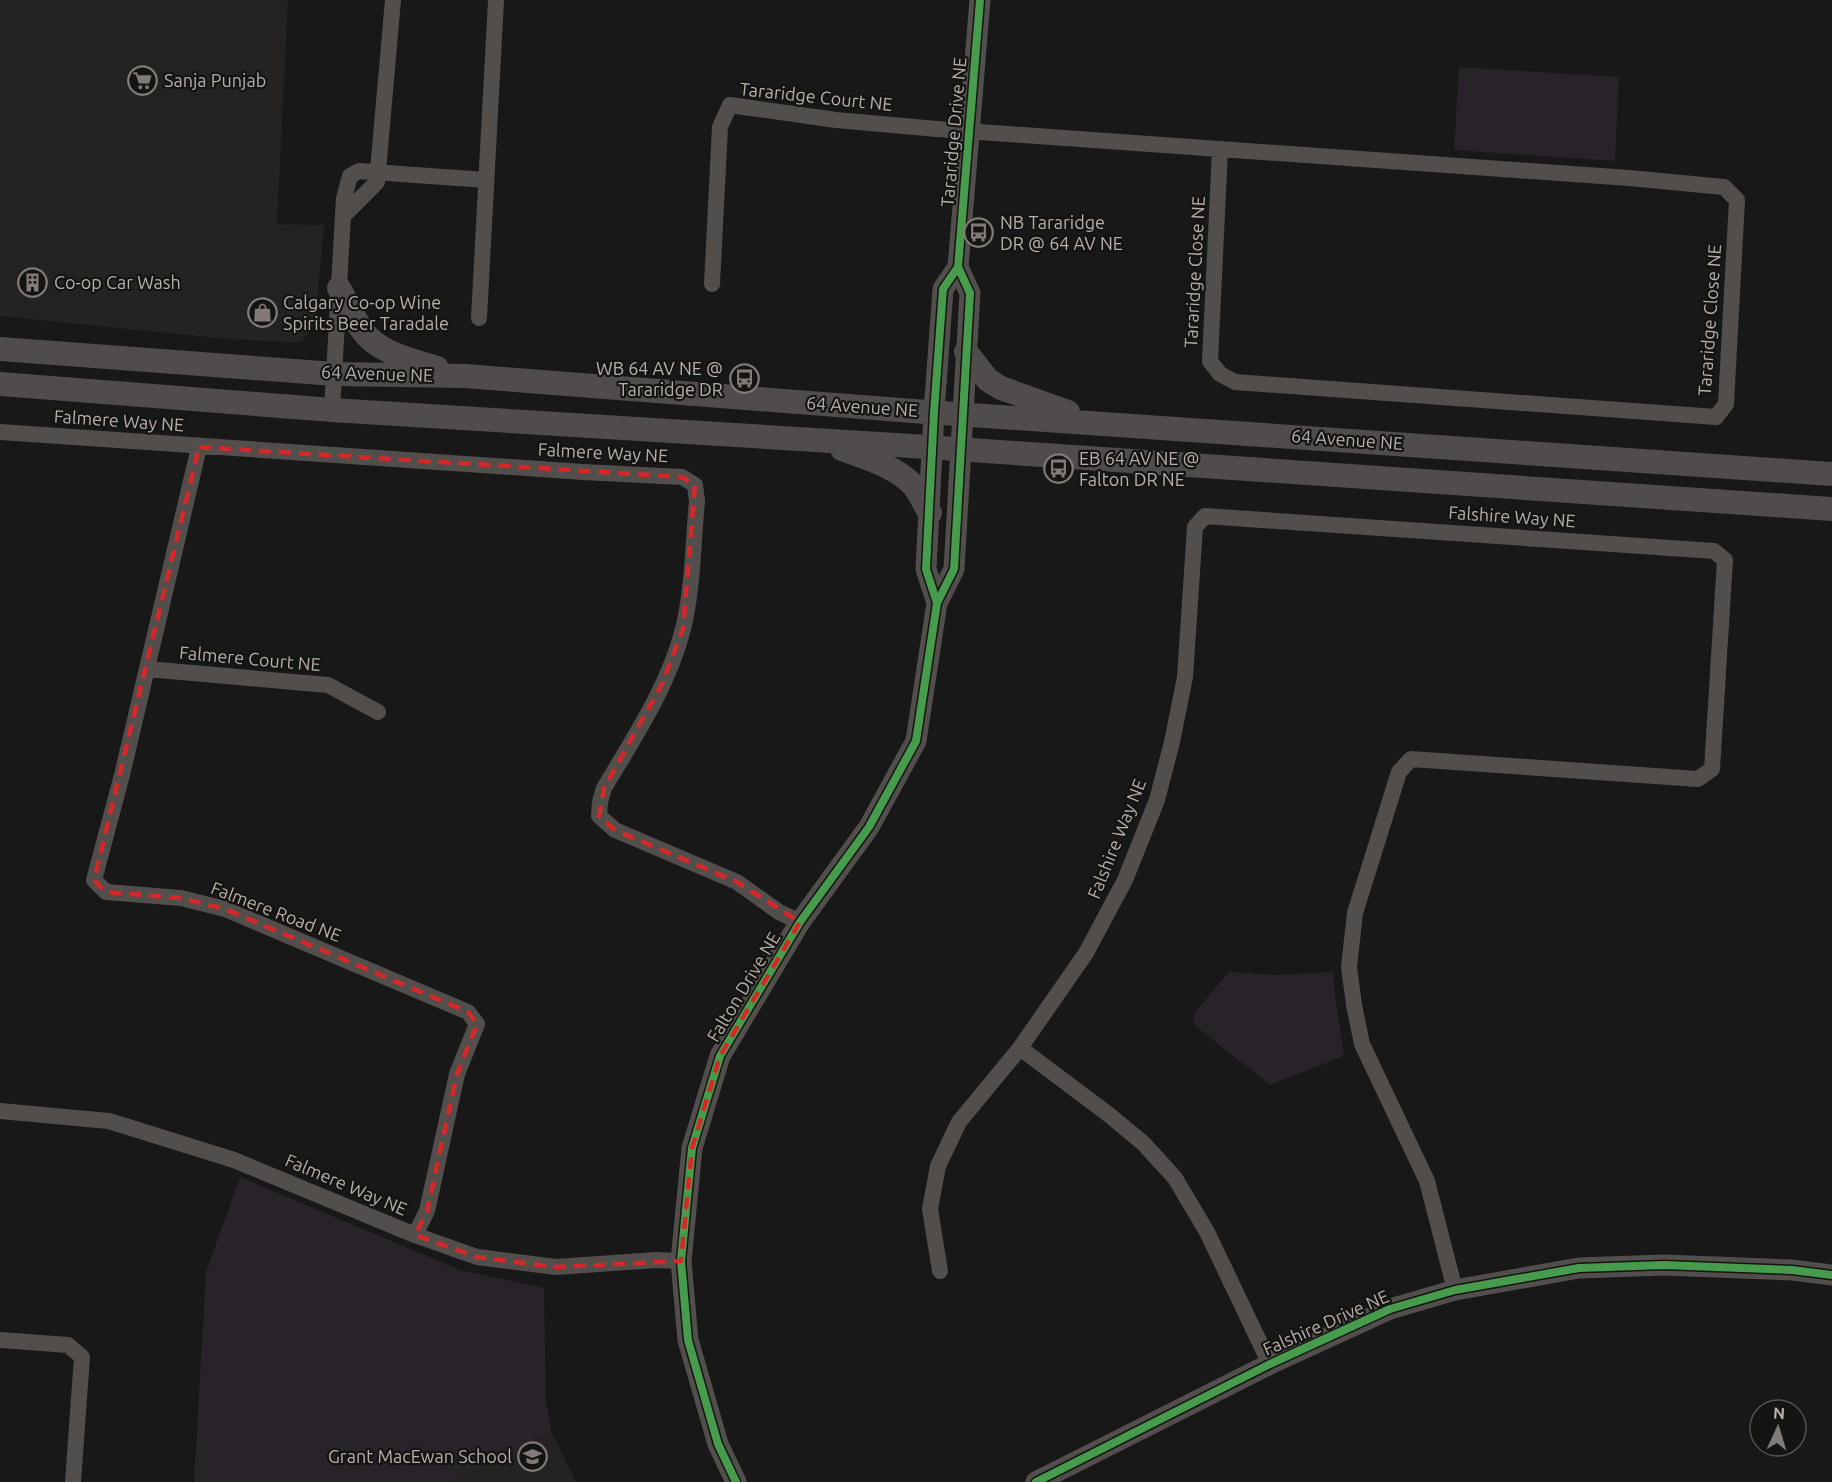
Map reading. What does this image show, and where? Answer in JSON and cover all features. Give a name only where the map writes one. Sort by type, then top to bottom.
[{"type":"main road","points":[[339,288],[363,331],[372,340],[399,356],[465,376]]},
{"type":"main road","name":"64 Avenue NE","points":[[0,349],[335,374],[465,376],[934,412],[1832,474]]},
{"type":"main road","points":[[966,352],[982,374],[1001,388],[1098,423]]},
{"type":"main road","name":"64 Avenue NE","points":[[0,384],[332,410],[817,440],[1832,509]]},
{"type":"main road","points":[[817,440],[868,459],[904,477],[914,487],[930,513]]},
{"type":"street","points":[[344,215],[377,182],[393,0]]},
{"type":"street","points":[[479,318],[496,0]]},
{"type":"street","name":"Tararidge Drive NE","points":[[962,450],[970,293],[958,267],[980,0]]},
{"type":"street","name":"Tararidge Court NE","points":[[712,284],[720,127],[730,105],[836,120],[969,131]]},
{"type":"street","name":"Tararidge Close NE","points":[[969,131],[1724,187],[1737,200],[1726,404],[1716,417],[1235,382],[1220,374],[1210,361],[1220,150]]},
{"type":"street","points":[[332,410],[345,192],[350,176],[358,171],[379,171],[486,180]]},
{"type":"street","name":"Tararidge Drive NE","points":[[934,448],[934,412],[943,289],[958,267]]},
{"type":"street","name":"Falmere Way NE","points":[[0,432],[199,447],[682,477],[695,486],[697,501],[683,629],[662,684],[604,788],[599,816],[615,830],[737,882],[779,912],[800,922]]},
{"type":"street","name":"Falmere Road NE","points":[[199,447],[122,775],[94,880],[106,892],[182,898],[225,909],[468,1012],[477,1024],[457,1074],[427,1211],[415,1235]]},
{"type":"street","name":"Falton Drive NE","points":[[934,448],[926,569],[937,603]]},
{"type":"street","name":"Falton Drive NE","points":[[736,1482],[718,1444],[688,1340],[681,1261],[692,1148],[720,1056],[800,922],[869,827],[916,741],[937,603],[954,569],[962,450]]},
{"type":"street","name":"Falshire Way NE","points":[[1020,1048],[1086,952],[1125,880],[1157,800],[1185,677],[1195,527],[1205,516],[1714,551],[1725,560],[1712,769],[1698,779],[1411,759],[1399,772],[1355,913],[1349,967],[1362,1044],[1427,1181],[1455,1290]]},
{"type":"street","name":"Falmere Court NE","points":[[147,669],[328,685],[378,712]]},
{"type":"street","points":[[940,1271],[930,1209],[938,1166],[959,1122],[1020,1048],[1143,1143],[1174,1178],[1207,1232],[1270,1364]]},
{"type":"street","name":"Falmere Way NE","points":[[0,1111],[109,1121],[234,1160],[415,1235],[477,1257],[556,1267],[656,1260],[681,1261]]},
{"type":"street","name":"Falshire Drive NE","points":[[1036,1482],[1270,1364],[1390,1309],[1455,1290],[1579,1268],[1664,1265],[1792,1270],[1832,1275]]},
{"type":"street","points":[[0,1340],[68,1345],[82,1357],[73,1482]]},
{"type":"highlighted area","points":[[199,447],[682,477],[695,485],[683,629],[662,684],[604,788],[599,816],[615,830],[737,882],[800,922],[720,1056],[692,1148],[681,1261],[556,1267],[477,1257],[415,1235],[427,1211],[457,1074],[477,1024],[468,1012],[225,909],[181,898],[106,892],[94,880]]},
{"type":"shaded area","points":[[0,0],[288,0],[277,224],[324,225],[315,325],[301,343],[226,339],[0,316]]},
{"type":"shaded area","points":[[1459,67],[1619,77],[1615,161],[1454,150]]},
{"type":"shaded area","points":[[1229,972],[1275,975],[1333,972],[1344,1056],[1270,1085],[1193,1024],[1195,1012]]},
{"type":"shaded area","points":[[240,1177],[460,1270],[544,1288],[546,1402],[551,1431],[453,1482],[194,1482],[206,1272]]},
{"type":"shaded area","name":"Grant MacEwan School","points":[[551,1431],[576,1482],[453,1482]]},
{"type":"cycle path","points":[[736,1482],[718,1444],[688,1340],[681,1261],[692,1148],[720,1056],[800,922],[869,827],[916,741],[937,603],[954,569],[970,293],[958,267],[980,0]]},
{"type":"cycle path","points":[[937,603],[926,569],[934,412],[943,289],[958,267]]},
{"type":"cycle path","points":[[1036,1482],[1270,1364],[1390,1309],[1455,1290],[1579,1268],[1664,1265],[1792,1270],[1832,1275]]},
{"type":"place","name":"Sanja Punjab","points":[[143,81]]},
{"type":"place","name":"NB Tararidge DR @ 64 AV NE","points":[[979,233]]},
{"type":"place","name":"Co-op Car Wash","points":[[33,283]]},
{"type":"place","name":"Calgary Co-op Wine Spirits Beer Taradale","points":[[262,313]]},
{"type":"place","name":"WB 64 AV NE @ Tararidge DR","points":[[744,379]]},
{"type":"place","name":"EB 64 AV NE @ Falton DR NE","points":[[1058,469]]},
{"type":"place","name":"Grant MacEwan School","points":[[533,1457]]}]
